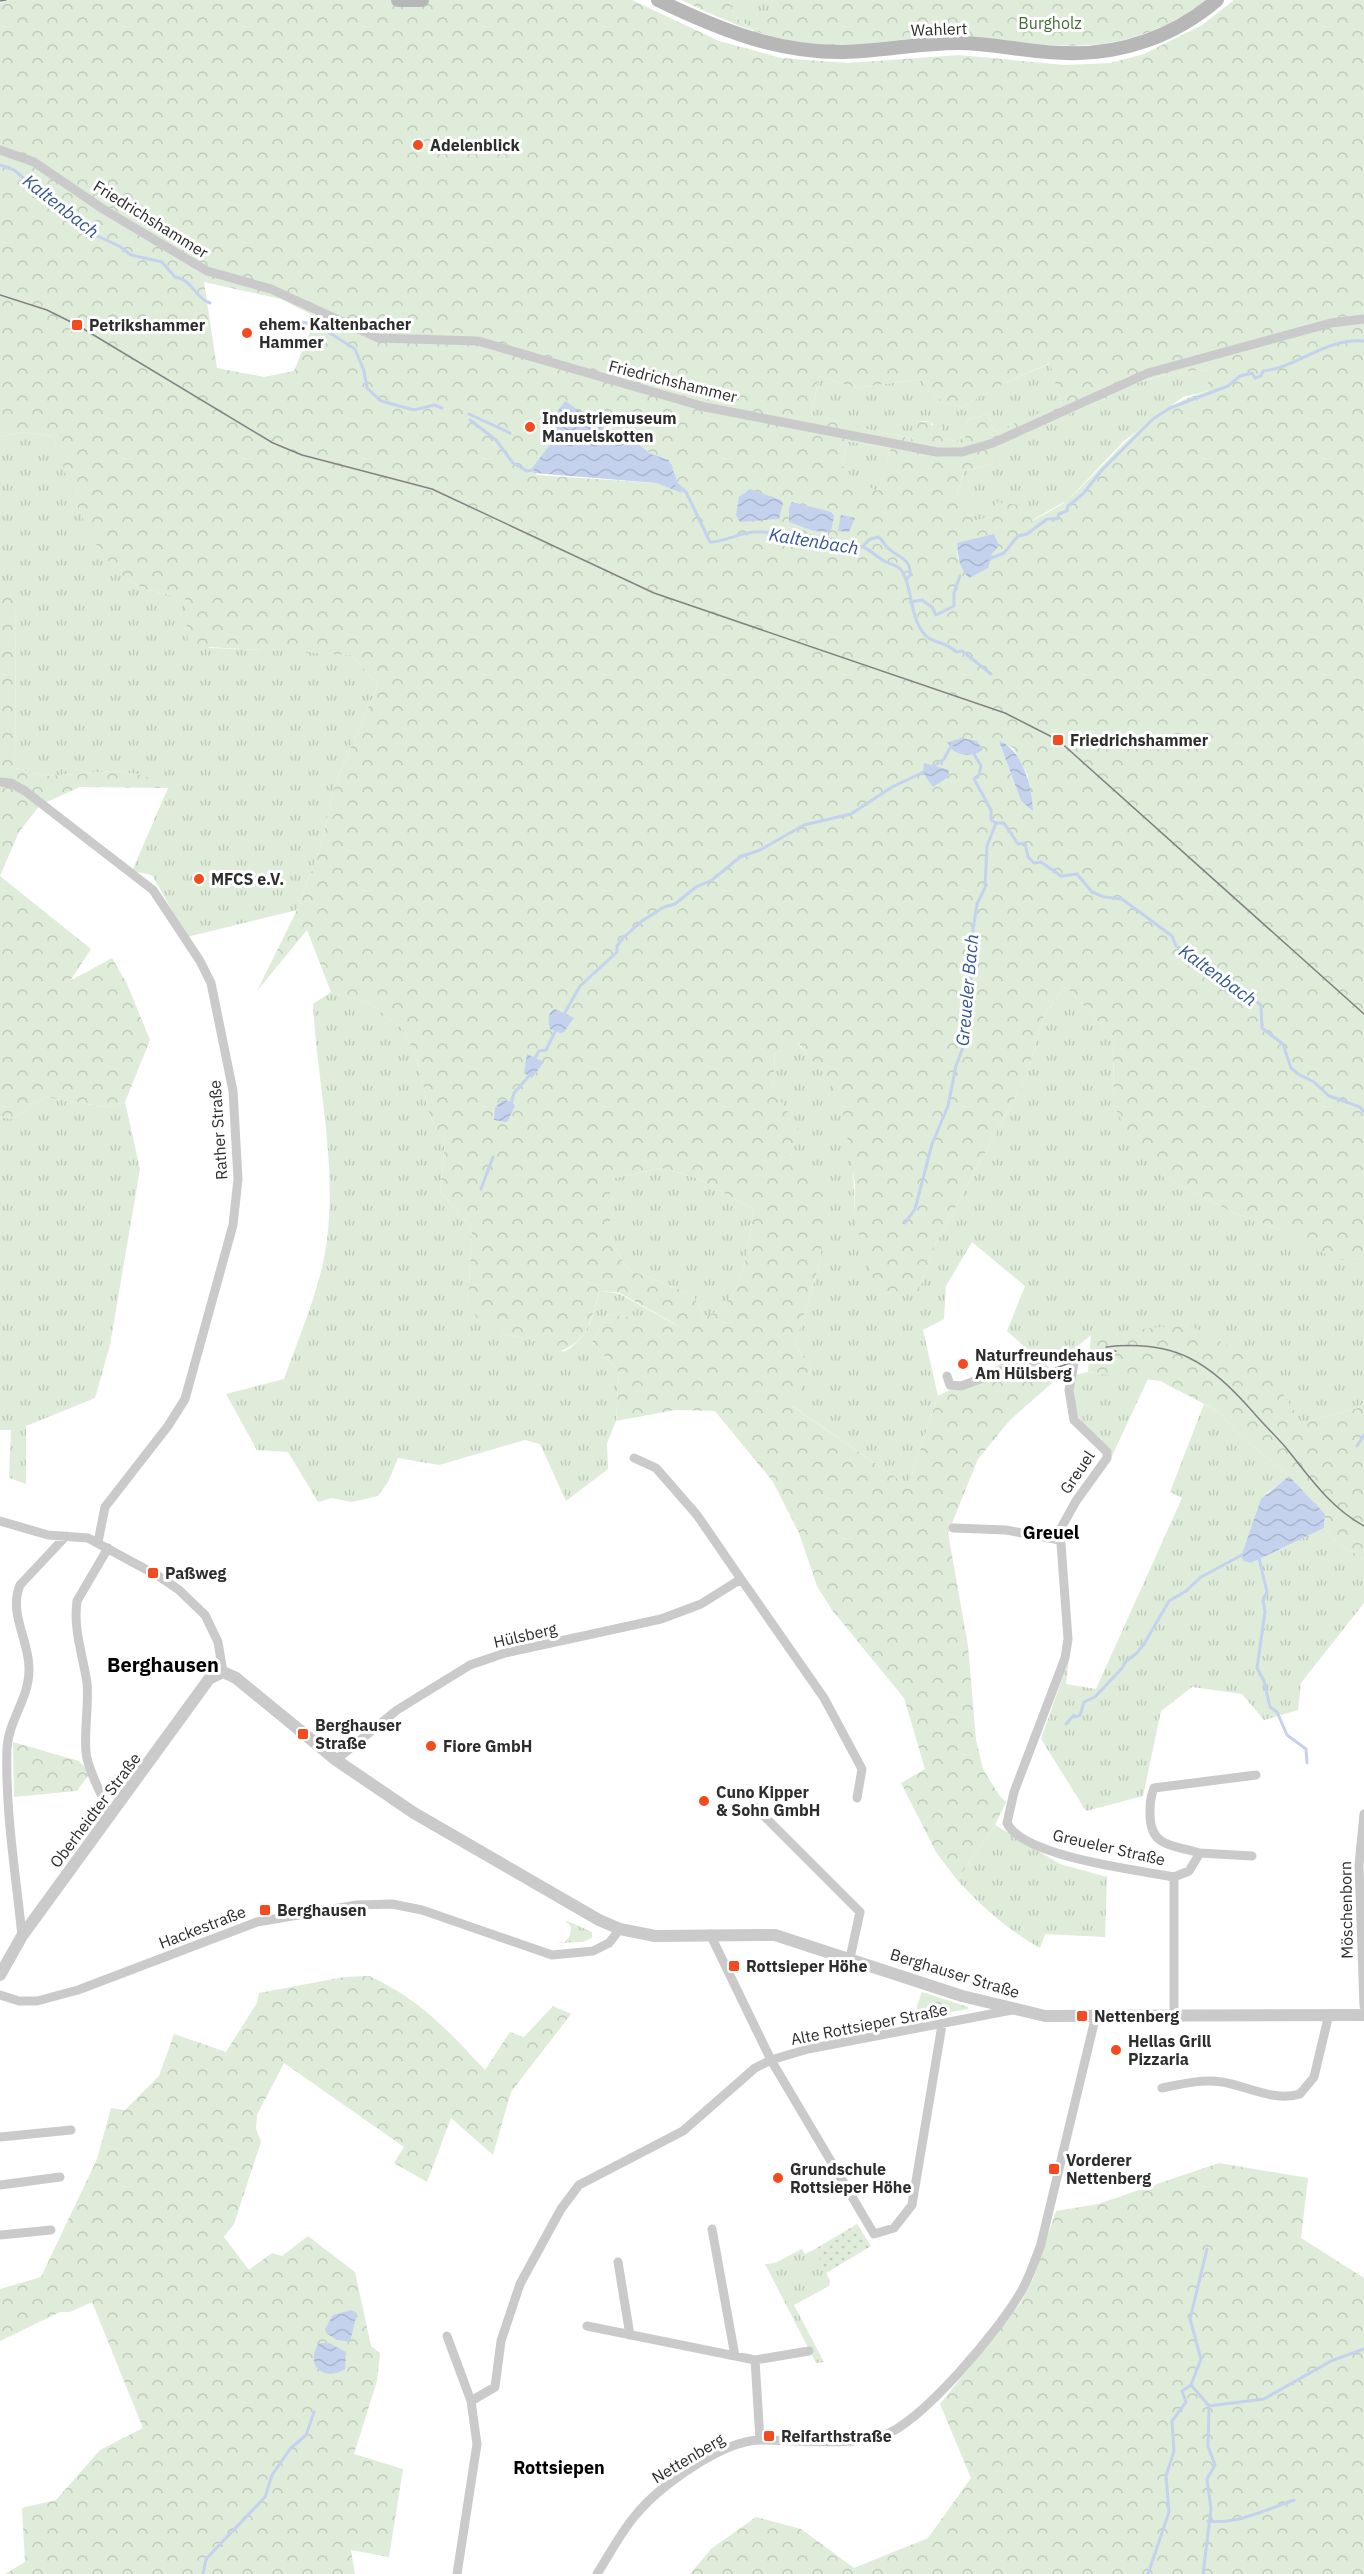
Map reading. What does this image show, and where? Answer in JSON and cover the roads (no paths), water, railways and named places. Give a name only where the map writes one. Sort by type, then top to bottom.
[{"type":"main road","points":[[398,0],[422,0]]},
{"type":"main road","name":"Wahlert","points":[[658,0],[724,31],[801,50],[846,52],[959,43],[1066,54],[1107,51],[1139,44],[1176,28],[1217,0]]},
{"type":"street","name":"Friedrichshammer","points":[[0,150],[34,162],[103,209],[207,271],[271,288],[378,338],[478,341],[705,407],[937,452],[962,452],[993,443],[1148,373],[1331,323],[1364,319]]},
{"type":"street","name":"Rather Straße","points":[[0,782],[11,783],[25,791],[153,891],[212,983],[233,1090],[238,1179],[233,1226],[185,1399],[105,1507],[98,1542]]},
{"type":"street","name":"Greuel","points":[[947,1376],[950,1384],[961,1386],[1027,1362],[1050,1357],[1071,1356],[1075,1358],[1069,1390],[1074,1420],[1107,1452],[1107,1458],[1062,1522],[1060,1540],[1068,1639],[1063,1664]]},
{"type":"street","points":[[634,1458],[656,1468],[697,1515],[824,1698],[862,1769],[857,1798]]},
{"type":"street","points":[[0,1521],[31,1532],[98,1542],[170,1583],[205,1615],[218,1642],[223,1672]]},
{"type":"street","points":[[953,1528],[1006,1530],[1060,1540]]},
{"type":"street","points":[[22,1936],[4,1785],[7,1746],[28,1688],[30,1668],[15,1607],[16,1595],[20,1586],[66,1536]]},
{"type":"street","points":[[108,1548],[77,1601],[75,1611],[77,1640],[87,1689],[86,1754],[111,1816]]},
{"type":"street","name":"Hülsberg","points":[[336,1760],[397,1710],[470,1665],[505,1653],[661,1619],[701,1604],[741,1579]]},
{"type":"street","name":"Greueler Straße","points":[[1063,1664],[1014,1791],[1007,1813],[1008,1826],[1017,1834],[1053,1852],[1174,1877],[1174,2014]]},
{"type":"street","name":"Berghauser Straße","points":[[223,1672],[236,1678],[336,1760],[414,1813],[599,1920],[620,1929],[655,1936],[775,1935],[962,1996],[1057,2017],[1174,2014],[1364,2015]]},
{"type":"street","name":"Oberheidter Straße","points":[[0,1975],[22,1936],[209,1679],[223,1672]]},
{"type":"street","points":[[1252,1856],[1200,1854],[1158,1840],[1150,1830],[1149,1800],[1154,1788],[1256,1775]]},
{"type":"street","points":[[753,1805],[860,1912],[850,1958]]},
{"type":"street","name":"Möschenborn","points":[[1364,1814],[1359,1864],[1364,2006]]},
{"type":"street","points":[[1174,1877],[1189,1871],[1200,1854]]},
{"type":"street","name":"Hackestraße","points":[[0,1995],[19,2001],[37,2001],[78,1990],[258,1922],[357,1905],[392,1905],[422,1910],[552,1955],[593,1952],[609,1943],[620,1929]]},
{"type":"street","points":[[710,1934],[771,2060],[874,2234],[894,2228],[904,2219],[912,2205],[942,2025]]},
{"type":"street","name":"Alte Rottsieper Straße","points":[[471,2401],[495,2387],[501,2340],[511,2307],[543,2240],[569,2196],[579,2185],[683,2132],[756,2068],[771,2060],[808,2049],[942,2025],[1015,2009]]},
{"type":"street","points":[[1162,2088],[1196,2081],[1218,2082],[1280,2096],[1300,2094],[1314,2077],[1329,2014]]},
{"type":"street","name":"Nettenberg","points":[[597,2574],[634,2517],[659,2491],[727,2449],[760,2440],[864,2439],[892,2432],[908,2423],[935,2399],[998,2323],[1022,2290],[1041,2244],[1096,2015]]},
{"type":"street","points":[[0,2137],[71,2130]]},
{"type":"street","points":[[0,2185],[60,2177]]},
{"type":"street","points":[[711,2229],[735,2356]]},
{"type":"street","points":[[0,2235],[51,2230]]},
{"type":"street","points":[[618,2262],[630,2335]]},
{"type":"street","points":[[587,2326],[755,2360],[809,2351]]},
{"type":"street","points":[[447,2336],[471,2401],[477,2444],[457,2574]]},
{"type":"street","points":[[755,2360],[760,2440]]},
{"type":"water","points":[[565,401],[602,426],[634,441],[651,454],[669,460],[682,493],[656,483],[534,473],[532,468],[551,443],[557,412]]},
{"type":"water","points":[[750,489],[781,500],[783,503],[779,519],[740,522],[736,515],[739,497]]},
{"type":"water","points":[[792,502],[831,512],[834,516],[831,532],[814,531],[789,522],[789,508]]},
{"type":"water","points":[[841,515],[855,518],[849,532],[838,531]]},
{"type":"water","points":[[994,534],[999,546],[992,554],[988,568],[969,578],[961,566],[957,543]]},
{"type":"water","points":[[962,738],[977,741],[983,750],[966,755],[950,748],[948,742]]},
{"type":"water","points":[[999,741],[1014,752],[1025,770],[1031,791],[1033,811],[1021,801]]},
{"type":"water","points":[[924,763],[949,770],[948,777],[933,787],[923,773]]},
{"type":"water","points":[[555,1009],[574,1018],[564,1032],[560,1033],[550,1029],[549,1015]]},
{"type":"water","points":[[527,1054],[544,1062],[532,1078],[524,1073]]},
{"type":"water","points":[[502,1100],[512,1102],[515,1106],[507,1122],[494,1120],[495,1108]]},
{"type":"water","points":[[1289,1476],[1325,1514],[1324,1528],[1251,1563],[1244,1561],[1241,1557],[1261,1499]]},
{"type":"water","points":[[351,2310],[357,2313],[350,2342],[337,2340],[326,2333],[325,2329],[333,2315]]},
{"type":"water","points":[[319,2343],[329,2343],[346,2352],[345,2369],[330,2374],[318,2370],[314,2359]]},
{"type":"waterway","name":"Kaltenbach","points":[[0,165],[14,170],[87,231],[119,246],[131,255],[162,262],[175,277],[186,281],[205,301],[210,303]]},
{"type":"waterway","name":"Kaltenbach","points":[[296,321],[317,325],[355,349],[364,371],[367,388],[381,401],[414,410],[434,405],[442,408]]},
{"type":"waterway","points":[[989,559],[1004,553],[1018,536],[1027,534],[1047,519],[1057,519],[1059,514],[1067,511],[1068,506],[1083,494],[1102,470],[1153,419],[1170,408],[1228,386],[1240,376],[1252,373],[1255,378],[1261,376],[1263,371],[1288,365],[1323,348],[1350,341],[1364,341]]},
{"type":"waterway","name":"Kaltenbach","points":[[469,414],[510,433]]},
{"type":"waterway","points":[[470,420],[496,440],[513,463],[527,471],[533,470]]},
{"type":"waterway","name":"Kaltenbach","points":[[675,483],[686,492],[710,542],[754,532],[809,536],[863,547],[897,566],[905,578],[916,620],[925,635],[956,652],[962,651],[991,674]]},
{"type":"waterway","points":[[862,547],[870,539],[879,537],[888,548],[909,565],[910,575],[906,580]]},
{"type":"waterway","points":[[910,602],[922,600],[932,607],[936,615],[954,606],[954,593],[960,576]]},
{"type":"waterway","points":[[934,766],[944,759],[952,744]]},
{"type":"waterway","name":"Kaltenbach","points":[[974,754],[981,766],[979,775],[974,779],[991,810],[991,820],[1004,823],[1018,844],[1025,843],[1028,857],[1034,863],[1041,862],[1061,876],[1077,874],[1092,892],[1104,897],[1122,899],[1172,936],[1176,946],[1201,959],[1222,979],[1235,985],[1261,1005],[1262,1028],[1283,1044],[1291,1068],[1314,1082],[1329,1096],[1360,1107],[1364,1112]]},
{"type":"waterway","points":[[563,1016],[580,986],[617,952],[617,946],[623,938],[642,921],[664,907],[675,904],[696,887],[712,880],[740,857],[760,850],[804,825],[851,814],[892,787],[926,771]]},
{"type":"waterway","name":"Greueler Bach","points":[[905,1223],[915,1209],[932,1144],[948,1106],[956,1066],[965,1042],[964,1001],[968,962],[977,904],[985,888],[987,846],[996,823]]},
{"type":"waterway","points":[[535,1058],[539,1051],[546,1050],[556,1030]]},
{"type":"waterway","points":[[511,1104],[514,1093],[529,1076]]},
{"type":"waterway","points":[[481,1189],[493,1157]]},
{"type":"waterway","name":"Möschenborn","points":[[1357,1446],[1364,1435]]},
{"type":"waterway","name":"Möschenborn","points":[[1066,1724],[1074,1715],[1076,1717],[1080,1715],[1084,1702],[1095,1697],[1123,1667],[1124,1663],[1137,1653],[1169,1601],[1186,1591],[1201,1577],[1242,1555]]},
{"type":"waterway","points":[[1259,1558],[1267,1592],[1263,1600],[1265,1612],[1257,1668],[1264,1681],[1270,1707],[1277,1712],[1287,1735],[1306,1749],[1307,1763]]},
{"type":"waterway","points":[[1203,2574],[1211,2509],[1207,2479],[1215,2465],[1208,2446],[1209,2406],[1191,2385],[1201,2359],[1190,2319],[1207,2249]]},
{"type":"waterway","points":[[1209,2406],[1264,2399],[1331,2361],[1364,2349]]},
{"type":"waterway","points":[[1148,2574],[1169,2512],[1166,2476],[1174,2451],[1172,2421],[1186,2402],[1182,2391],[1191,2385]]},
{"type":"waterway","points":[[203,2574],[206,2559],[265,2497],[272,2475],[290,2449],[306,2435],[314,2412]]},
{"type":"waterway","points":[[1208,2521],[1230,2521],[1294,2500]]},
{"type":"tram line","points":[[0,1],[6,0]]},
{"type":"tram line","points":[[0,295],[47,310],[77,325],[273,443],[302,455],[432,489],[654,593],[1005,713],[1058,740],[1364,1014]]},
{"type":"tram line","points":[[1106,1347],[1130,1345],[1152,1347],[1171,1351],[1205,1367],[1237,1395],[1283,1444],[1331,1501],[1364,1526]]},
{"type":"tram line","points":[[1047,1371],[1096,1354],[1116,1351]]},
{"type":"place","name":"Adelenblick","points":[[418,145]]},
{"type":"place","name":"Petrikshammer","points":[[77,325]]},
{"type":"place","name":"ehem. Kaltenbacher Hammer","points":[[247,333]]},
{"type":"place","name":"Industriemuseum Manuelskotten","points":[[530,427]]},
{"type":"place","name":"Friedrichshammer","points":[[1058,740]]},
{"type":"place","name":"MFCS e.V.","points":[[199,879]]},
{"type":"place","name":"Naturfreundehaus Am Hülsberg","points":[[963,1364]]},
{"type":"place","name":"Paßweg","points":[[153,1573]]},
{"type":"place","name":"Berghauser Straße","points":[[303,1734]]},
{"type":"place","name":"Fiore GmbH","points":[[431,1746]]},
{"type":"place","name":"Cuno Kipper & Sohn GmbH","points":[[704,1801]]},
{"type":"place","name":"Berghausen","points":[[265,1910]]},
{"type":"place","name":"Rottsieper Höhe","points":[[734,1966]]},
{"type":"place","name":"Nettenberg","points":[[1082,2016]]},
{"type":"place","name":"Hellas Grill Pizzaria","points":[[1116,2050]]},
{"type":"place","name":"Vorderer Nettenberg","points":[[1054,2169]]},
{"type":"place","name":"Grundschule Rottsieper Höhe","points":[[778,2178]]},
{"type":"place","name":"Reifarthstraße","points":[[769,2436]]},
{"type":"district","name":"Greuel","points":[[1051,1532]]},
{"type":"district","name":"Berghausen","points":[[163,1664]]},
{"type":"district","name":"Rottsiepen","points":[[559,2467]]},
{"type":"park label","name":"Burgholz","points":[[1050,23]]}]
